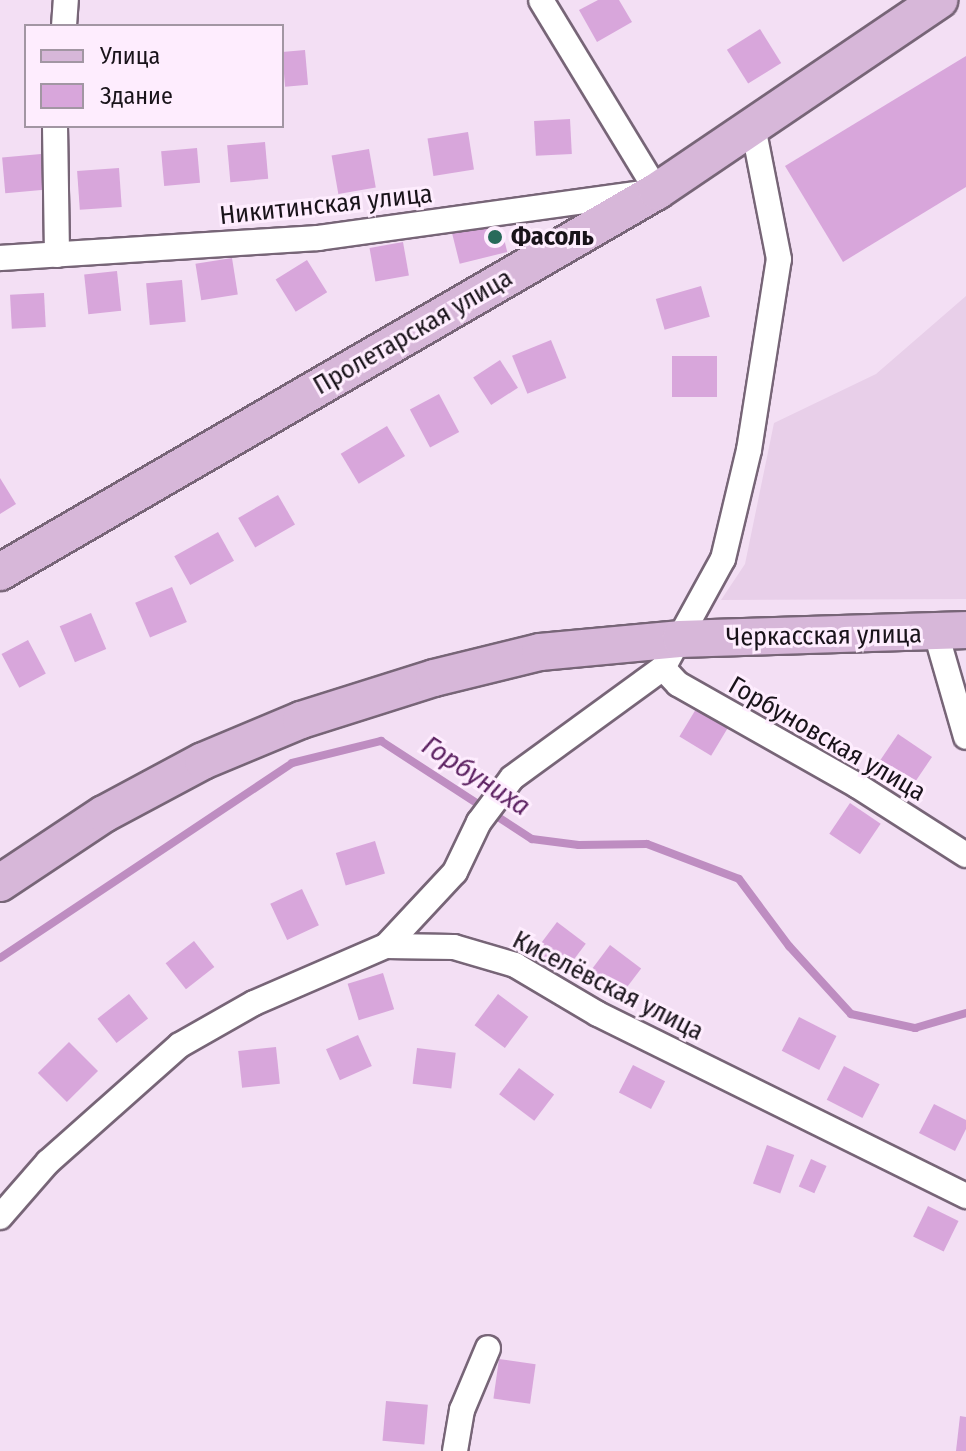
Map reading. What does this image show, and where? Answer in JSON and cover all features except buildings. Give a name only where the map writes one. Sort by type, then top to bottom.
[{"type":"main road","name":"Пролетарская улица","points":[[0,572],[657,191],[939,0]]},
{"type":"main road","name":"Черкасская улица","points":[[0,883],[128,800],[203,761],[301,720],[434,678],[540,652],[672,654],[951,631]]},
{"type":"street","points":[[64,24],[66,0]]},
{"type":"street","points":[[541,0],[657,191]]},
{"type":"street","points":[[386,946],[455,872],[479,822],[512,778],[672,654],[723,559],[749,450],[779,259],[753,127]]},
{"type":"street","points":[[55,128],[57,255]]},
{"type":"street","name":"Никитинская улица","points":[[0,258],[318,238],[657,191]]},
{"type":"street","points":[[951,631],[966,737]]},
{"type":"street","name":"Горбуновская улица","points":[[672,654],[678,684],[858,786],[966,855]]},
{"type":"street","name":"Киселёвская улица","points":[[0,1217],[48,1162],[180,1045],[254,1003],[386,946],[454,947],[515,965],[598,1014],[966,1196]]},
{"type":"street","points":[[455,1451],[462,1410],[488,1348]]},
{"type":"shaded area","points":[[966,296],[966,599],[721,600],[745,564],[774,423],[876,374]]},
{"type":"waterway","name":"Горбуниха","points":[[0,958],[292,763],[381,741],[532,839],[579,845],[647,844],[739,879],[789,946],[851,1014],[915,1028],[966,1013]]},
{"type":"place","name":"Фасоль","points":[[495,237]]}]
